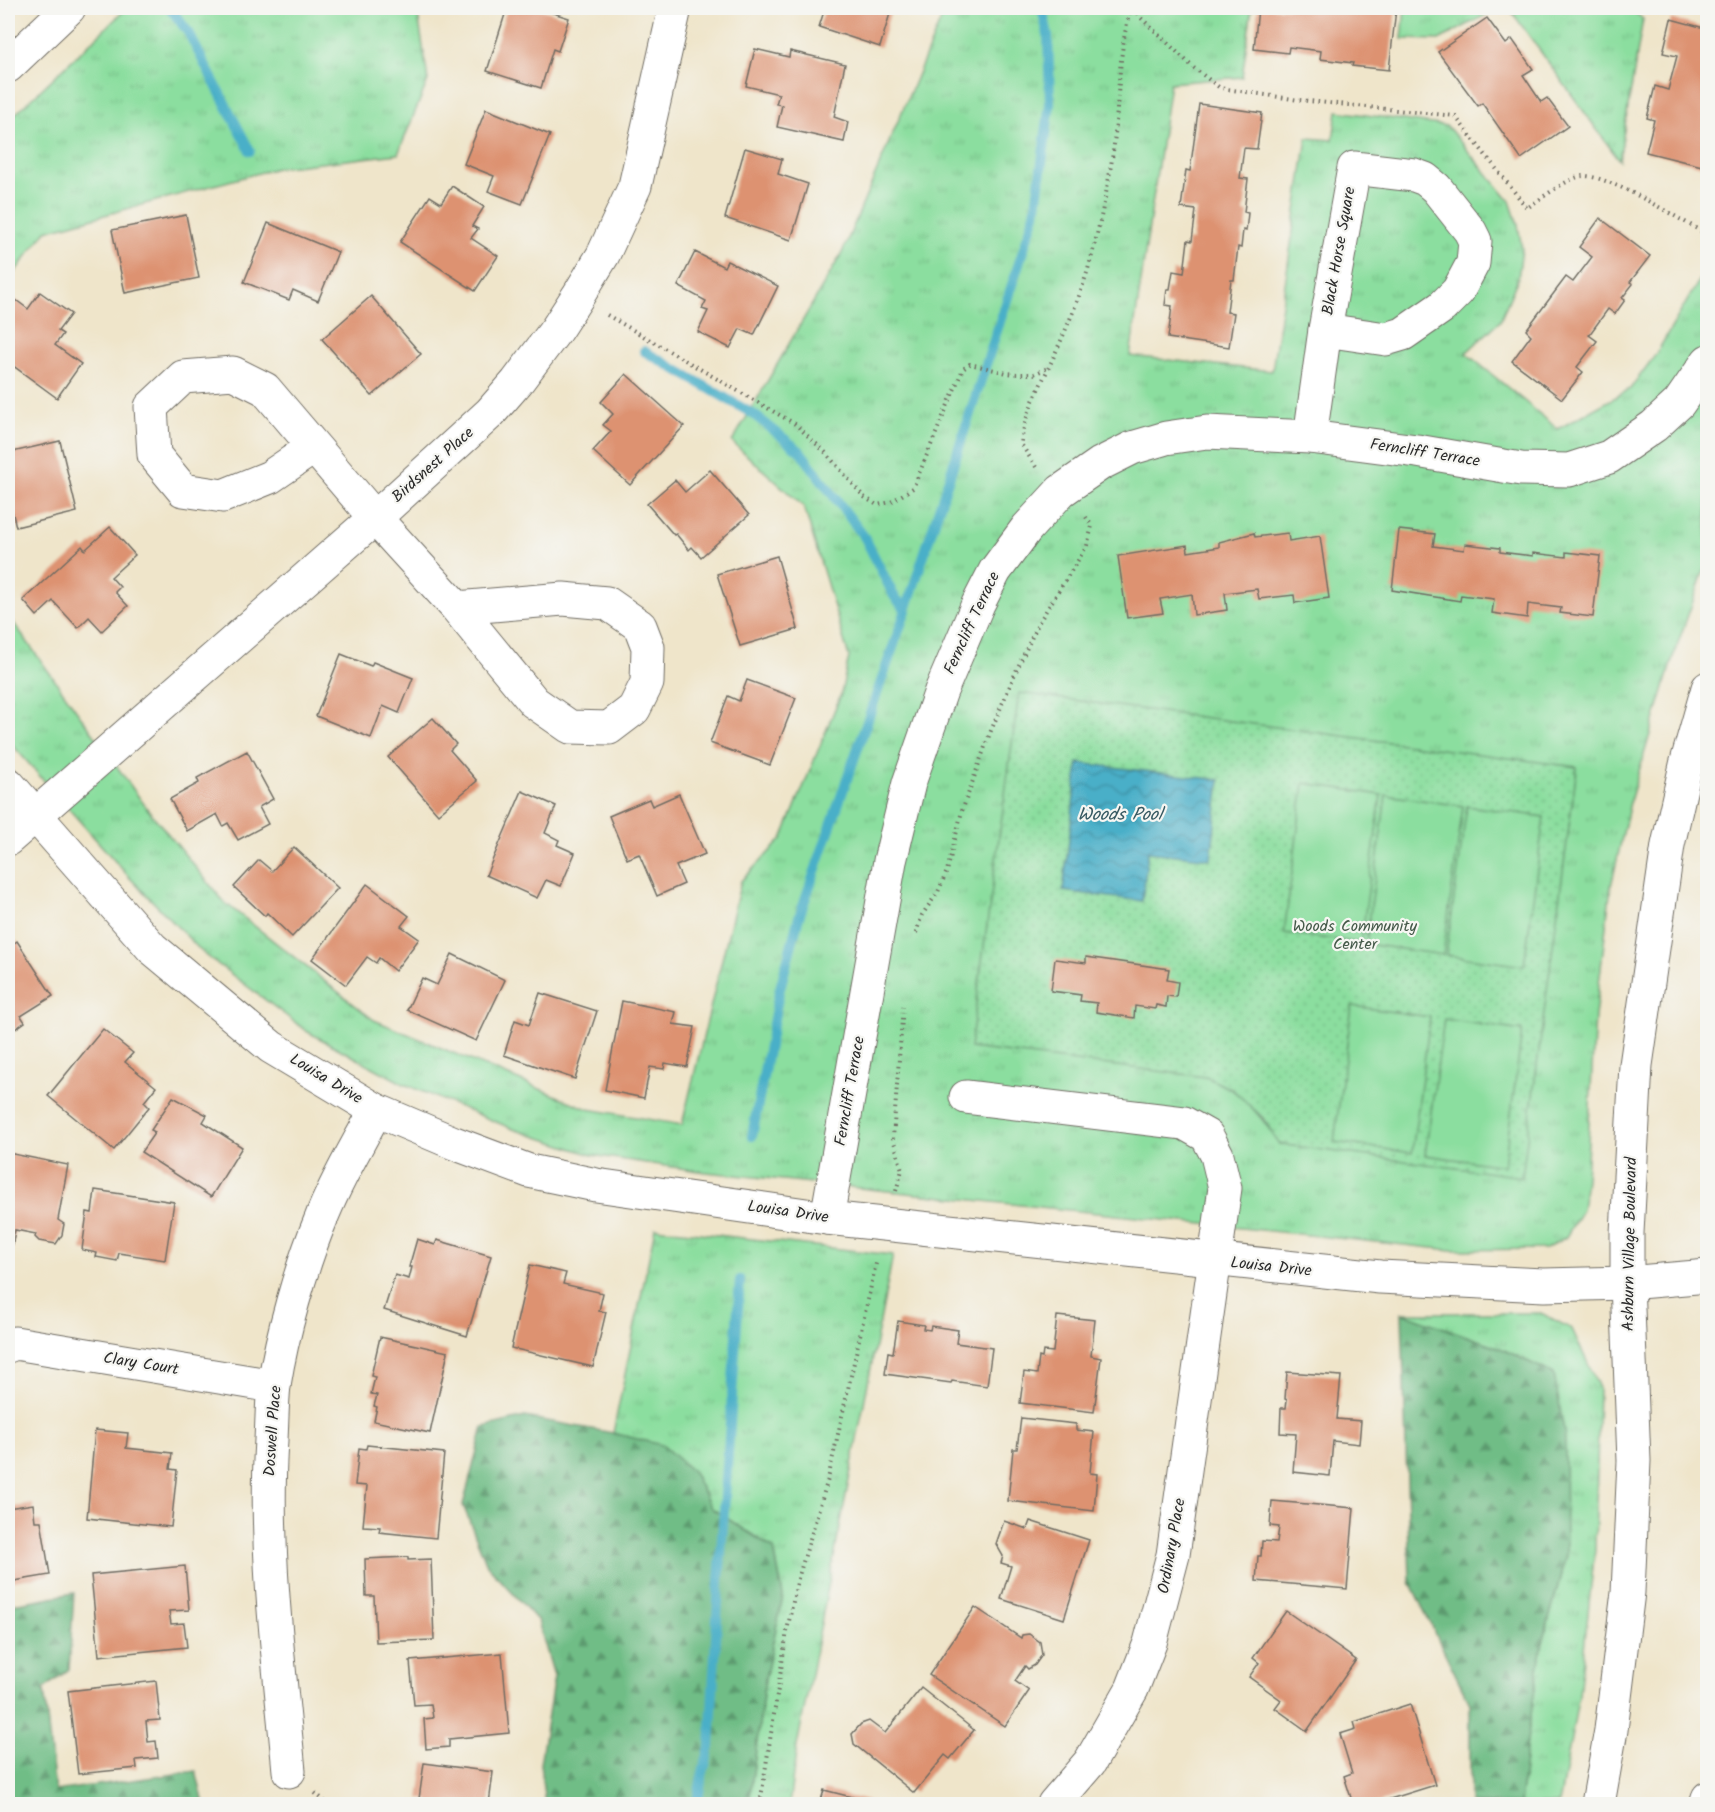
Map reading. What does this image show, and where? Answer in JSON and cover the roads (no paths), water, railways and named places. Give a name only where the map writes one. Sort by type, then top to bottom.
[{"type":"street","points":[[8,66],[69,8]]},
{"type":"street","name":"Birdsnest Place","points":[[8,839],[375,518],[490,413],[536,356],[578,296],[603,255],[635,186],[675,8]]},
{"type":"street","name":"Black Horse Square","points":[[1310,437],[1325,330],[1354,168],[1414,175],[1425,179],[1436,188],[1470,231],[1475,242],[1473,262],[1458,291],[1442,307],[1403,334],[1386,339],[1325,330]]},
{"type":"street","name":"Ferncliff Terrace","points":[[827,1218],[890,861],[909,783],[941,691],[978,604],[995,571],[1020,537],[1061,491],[1100,464],[1132,448],[1166,438],[1207,432],[1310,437],[1417,451],[1521,469],[1569,470],[1610,457],[1654,426],[1679,403],[1707,361]]},
{"type":"street","points":[[314,447],[270,477],[223,496],[183,490],[154,455],[151,407],[183,377],[233,373],[265,389],[375,518],[457,608],[534,702],[570,727],[609,728],[634,710],[647,683],[648,647],[640,626],[607,603],[563,599],[457,608]]},
{"type":"street","name":"Ashburn Village Boulevard","points":[[1598,1804],[1611,1730],[1628,1592],[1634,1461],[1627,1233],[1636,1065],[1668,845],[1686,765],[1707,688]]},
{"type":"street","name":"Louisa Drive","points":[[8,784],[152,948],[271,1047],[376,1110],[529,1171],[596,1185],[827,1218],[1380,1277],[1544,1285],[1627,1283],[1707,1276]]},
{"type":"street","name":"Ordinary Place","points":[[966,1097],[1184,1123],[1207,1136],[1217,1155],[1225,1188],[1173,1556],[1158,1617],[1132,1689],[1090,1762],[1054,1804]]},
{"type":"street","name":"Doswell Place","points":[[289,1771],[271,1584],[270,1460],[274,1386],[305,1265],[321,1218],[376,1110]]},
{"type":"street","name":"Clary Court","points":[[8,1346],[15,1343],[274,1386]]},
{"type":"street","points":[[1706,1804],[1707,1798]]},
{"type":"water","name":"Woods Pool","points":[[1078,763],[1220,780],[1211,859],[1148,852],[1142,901],[1063,891]]},
{"type":"waterway","points":[[170,8],[188,32],[250,151]]},
{"type":"waterway","points":[[752,1136],[779,992],[799,917],[906,610],[1035,214],[1050,104],[1048,35],[1042,8]]},
{"type":"waterway","points":[[644,351],[753,414],[800,451],[865,538],[894,596],[906,610]]},
{"type":"waterway","points":[[697,1804],[710,1747],[740,1280]]},
{"type":"park label","name":"Woods Community Center","points":[[1355,935]]}]
